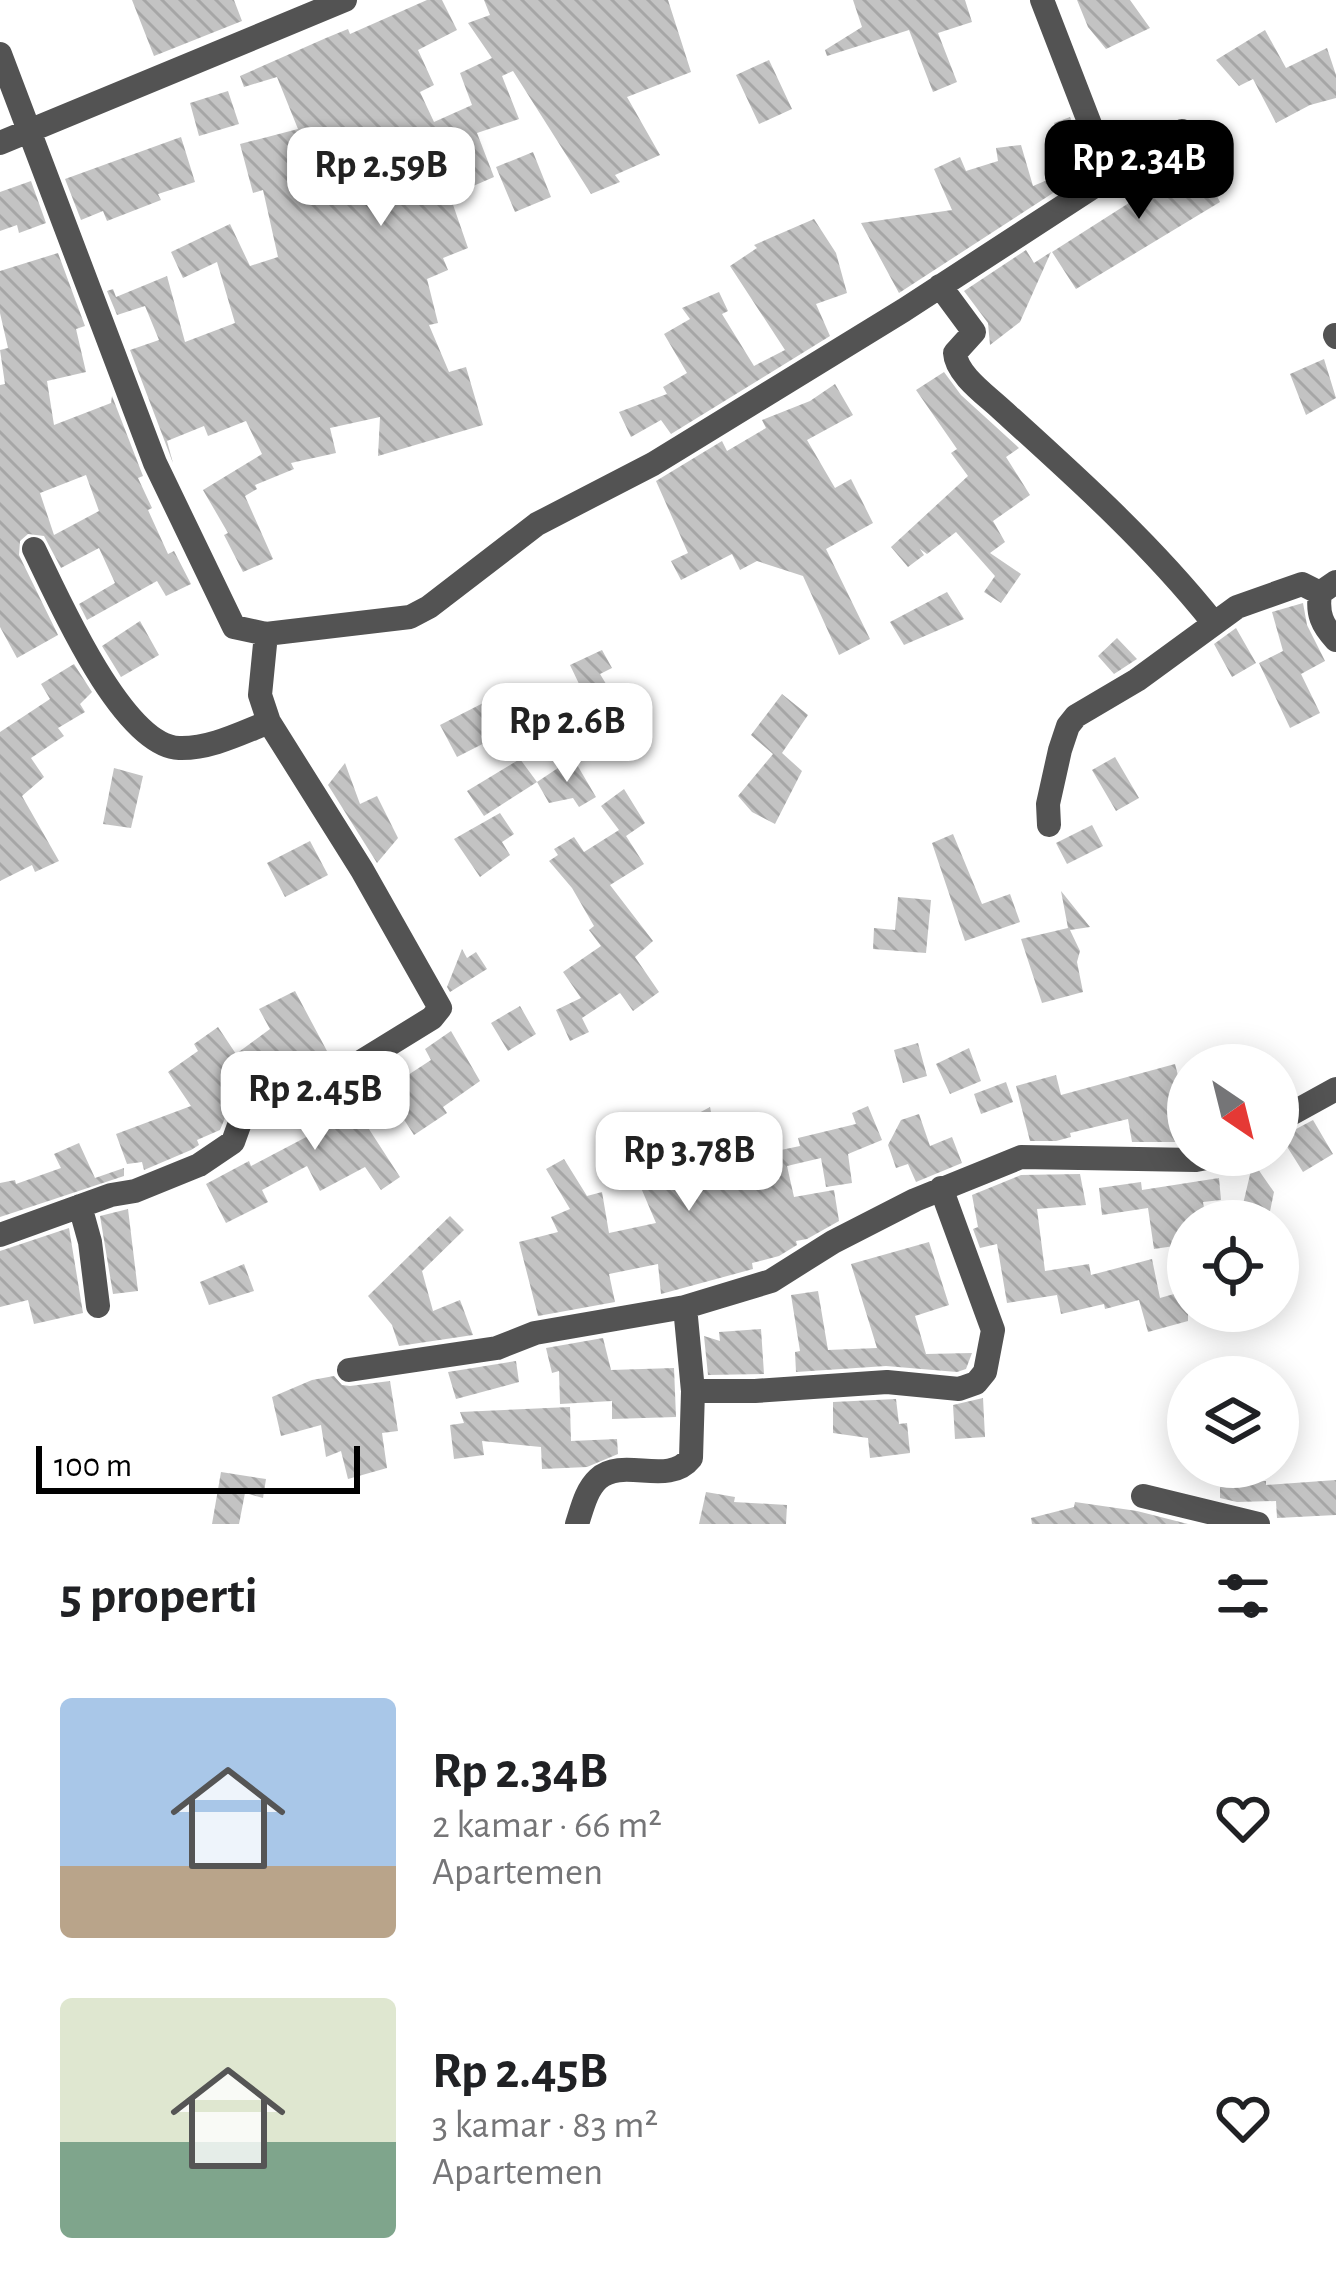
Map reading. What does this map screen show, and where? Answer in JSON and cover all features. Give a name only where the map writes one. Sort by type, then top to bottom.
[{"type":"street","points":[[0,142],[344,0]]},
{"type":"street","points":[[1042,0],[1110,176]]},
{"type":"street","points":[[0,54],[154,463],[228,616],[266,634],[410,616],[430,608],[537,524],[653,464],[1182,131]]},
{"type":"street","points":[[940,286],[974,332],[956,352],[957,364],[1115,512],[1214,622]]},
{"type":"street","points":[[34,549],[113,694],[148,736],[177,748],[199,746],[268,722]]},
{"type":"street","points":[[1049,825],[1048,804],[1068,726],[1076,716],[1136,680],[1237,607],[1302,584],[1328,588],[1318,610],[1336,640]]},
{"type":"street","points":[[0,1235],[153,1185],[199,1165],[233,1142],[242,1118],[268,1090],[308,1070],[346,1071],[440,1009],[362,870],[268,722],[260,694],[266,634]]},
{"type":"street","points":[[1299,1109],[1336,1089]]},
{"type":"street","points":[[349,1370],[496,1348],[535,1333],[685,1307],[771,1281],[833,1242],[941,1188],[1021,1157],[1167,1160]]},
{"type":"street","points":[[693,1391],[887,1382],[950,1390],[976,1383],[985,1372],[993,1330],[941,1188]]},
{"type":"street","points":[[80,1206],[98,1306]]},
{"type":"street","points":[[577,1524],[593,1485],[608,1472],[660,1472],[687,1465],[693,1454],[685,1307]]},
{"type":"street","points":[[1143,1496],[1258,1524]]},
{"type":"building","points":[[132,0],[234,0],[242,21],[154,56]]},
{"type":"building","points":[[427,0],[442,0],[457,30],[418,50],[434,85],[420,92],[434,122],[472,105],[460,73],[492,58],[468,23],[490,15],[484,0],[668,0],[691,72],[627,97],[660,155],[615,175],[620,182],[591,194],[513,71],[502,76],[519,119],[477,133],[494,177],[450,196],[468,248],[443,258],[448,270],[427,279],[438,323],[429,325],[449,372],[466,367],[483,425],[378,456],[380,417],[330,428],[336,453],[291,463],[294,469],[255,485],[257,489],[245,496],[273,559],[243,572],[224,535],[228,533],[203,490],[262,454],[246,421],[208,436],[204,426],[167,441],[173,463],[130,350],[159,340],[145,306],[117,315],[107,291],[113,289],[116,297],[167,276],[185,342],[235,323],[217,262],[183,278],[171,252],[230,224],[250,266],[278,257],[263,190],[253,193],[240,144],[298,129],[277,77],[244,87],[240,76]]},
{"type":"building","points":[[853,0],[965,0],[972,22],[938,33],[957,82],[933,92],[909,30],[827,56],[825,50],[862,27]]},
{"type":"building","points":[[1077,0],[1130,0],[1150,28],[1106,49],[1088,27]]},
{"type":"building","points":[[1265,30],[1286,68],[1327,48],[1336,75],[1336,98],[1276,123],[1253,79],[1239,86],[1216,60]]},
{"type":"building","points":[[769,60],[792,109],[759,124],[736,75]]},
{"type":"building","points":[[228,91],[239,124],[199,136],[190,103]]},
{"type":"building","points":[[1070,117],[1090,169],[899,293],[861,223],[952,210],[934,169],[960,157],[966,171],[998,161],[996,148],[1021,145],[1033,186],[1069,171],[1054,123]]},
{"type":"building","points":[[181,137],[195,182],[158,194],[161,200],[107,221],[103,211],[81,220],[65,179]]},
{"type":"building","points":[[533,152],[551,197],[515,212],[496,167]]},
{"type":"building","points":[[1197,157],[1220,202],[1076,289],[1052,252],[1154,187],[1147,177]]},
{"type":"building","points":[[31,181],[46,223],[19,233],[17,225],[0,231],[0,192]]},
{"type":"building","points":[[814,219],[836,253],[847,293],[816,304],[830,336],[671,434],[661,420],[631,437],[619,412],[667,394],[663,387],[687,373],[664,334],[690,319],[682,308],[719,292],[728,311],[722,314],[754,366],[785,350],[730,266],[757,248],[754,245]]},
{"type":"building","points":[[1026,250],[1034,263],[1051,252],[1020,322],[990,345],[988,323],[964,291]]},
{"type":"building","points":[[58,253],[85,326],[76,329],[86,372],[47,381],[54,425],[111,403],[112,396],[143,476],[138,478],[152,508],[148,510],[168,554],[174,551],[191,584],[166,596],[157,581],[87,620],[79,604],[115,583],[99,548],[61,568],[44,536],[28,534],[20,541],[19,555],[58,635],[17,658],[0,627],[0,385],[5,384],[0,350],[8,348],[0,313],[0,271]],"holes":[[[86,475],[99,511],[54,535],[40,493]]]},
{"type":"building","points":[[1324,359],[1336,398],[1306,415],[1290,374]]},
{"type":"building","points":[[944,372],[961,395],[1019,448],[1006,457],[1030,495],[993,521],[1005,542],[990,553],[1021,574],[1001,603],[984,592],[995,576],[956,532],[927,554],[920,549],[924,555],[908,567],[891,547],[968,476],[951,453],[957,449],[916,390]]},
{"type":"building","points":[[835,384],[853,415],[807,440],[835,488],[851,479],[873,523],[826,549],[870,639],[839,655],[803,576],[757,561],[740,570],[732,554],[681,580],[671,561],[688,553],[656,481],[722,441],[727,451],[766,428],[762,420],[810,401]]},
{"type":"building","points":[[947,592],[964,619],[904,645],[890,622]]},
{"type":"building","points":[[1303,603],[1307,625],[1325,661],[1301,674],[1320,713],[1290,728],[1259,663],[1283,651],[1272,612]]},
{"type":"building","points":[[140,621],[159,655],[121,677],[102,646]]},
{"type":"building","points":[[1236,628],[1256,663],[1232,677],[1214,644]]},
{"type":"building","points":[[1117,638],[1137,659],[1114,674],[1098,656]]},
{"type":"building","points":[[602,650],[612,668],[600,674],[614,697],[591,709],[570,665]]},
{"type":"building","points":[[74,664],[92,692],[80,704],[85,712],[58,728],[64,736],[31,758],[44,777],[22,796],[59,861],[35,872],[32,865],[0,881],[0,732],[50,699],[41,684]]},
{"type":"building","points":[[782,694],[808,715],[782,753],[802,771],[775,824],[752,812],[738,796],[773,754],[751,735]]},
{"type":"building","points":[[493,698],[510,730],[457,757],[440,725]]},
{"type":"building","points":[[1115,757],[1139,798],[1116,811],[1092,770]]},
{"type":"building","points":[[573,758],[596,797],[579,807],[573,798],[549,803],[537,782]]},
{"type":"building","points":[[520,759],[537,782],[484,816],[467,791]]},
{"type":"building","points":[[345,763],[360,804],[377,796],[398,838],[377,863],[328,785]]},
{"type":"building","points":[[114,768],[143,776],[131,828],[103,824]]},
{"type":"building","points":[[624,789],[645,823],[626,836],[644,864],[610,885],[653,941],[635,957],[659,992],[633,1011],[620,993],[582,1018],[589,1032],[570,1041],[556,1010],[581,998],[563,972],[601,946],[572,888],[549,861],[558,855],[554,849],[574,837],[584,852],[619,830],[601,806]]},
{"type":"building","points":[[500,813],[514,834],[502,842],[510,855],[480,877],[454,839]]},
{"type":"building","points":[[1092,825],[1103,846],[1067,864],[1056,843]]},
{"type":"building","points":[[953,834],[982,904],[1010,894],[1020,922],[965,941],[932,843]]},
{"type":"building","points":[[310,841],[328,875],[285,897],[267,863]]},
{"type":"building","points":[[1061,891],[1090,927],[1070,930],[1080,951],[1077,962],[1083,992],[1042,1003],[1021,939],[1068,928]]},
{"type":"building","points":[[898,897],[931,900],[926,953],[873,949],[874,928],[895,930]]},
{"type":"building","points":[[462,949],[467,958],[476,952],[487,969],[450,992],[447,987]]},
{"type":"building","points":[[295,991],[327,1051],[301,1055],[260,1077],[230,1106],[220,1130],[197,1140],[199,1145],[191,1150],[144,1170],[142,1162],[127,1164],[116,1134],[191,1106],[168,1072],[198,1051],[194,1044],[218,1027],[236,1054],[270,1029],[259,1009]]},
{"type":"building","points":[[520,1006],[536,1034],[508,1051],[491,1023]]},
{"type":"building","points":[[451,1031],[480,1081],[443,1107],[447,1113],[414,1135],[385,1090],[431,1060],[425,1049]]},
{"type":"building","points":[[918,1043],[927,1076],[903,1083],[894,1050]]},
{"type":"building","points":[[969,1048],[981,1081],[950,1094],[936,1064]]},
{"type":"building","points":[[1167,1066],[1167,1142],[1132,1142],[1128,1119],[1056,1141],[1030,1141],[1016,1086],[1056,1075],[1061,1095]]},
{"type":"building","points":[[372,1076],[389,1106],[365,1123],[400,1177],[381,1190],[365,1167],[320,1191],[307,1166],[262,1190],[268,1202],[226,1223],[206,1184],[331,1124],[313,1098],[329,1087],[346,1091]]},
{"type":"building","points":[[1006,1082],[1013,1102],[981,1114],[974,1094]]},
{"type":"building","points":[[868,1106],[882,1140],[848,1154],[852,1183],[826,1187],[821,1158],[787,1166],[794,1197],[834,1190],[839,1221],[796,1241],[797,1245],[779,1256],[752,1263],[753,1269],[661,1294],[658,1264],[609,1274],[615,1302],[538,1316],[519,1242],[558,1232],[551,1217],[570,1209],[546,1169],[564,1159],[587,1196],[602,1192],[609,1233],[656,1223],[624,1148],[655,1132],[656,1136],[710,1107],[720,1157],[733,1155],[734,1160],[800,1146],[798,1138],[856,1124],[852,1113]]},
{"type":"building","points":[[919,1114],[930,1146],[952,1137],[962,1163],[916,1182],[908,1164],[896,1168],[888,1145],[901,1120]]},
{"type":"building","points":[[1313,1120],[1333,1154],[1303,1172],[1299,1166],[1299,1127]]},
{"type":"building","points":[[79,1143],[95,1178],[124,1168],[124,1176],[0,1217],[0,1183],[15,1180],[16,1184],[61,1168],[54,1154]]},
{"type":"building","points":[[1080,1174],[1086,1205],[1037,1209],[1045,1271],[1089,1264],[1091,1275],[1152,1259],[1160,1298],[1167,1296],[1167,1327],[1148,1332],[1139,1300],[1061,1314],[1057,1295],[1007,1303],[997,1244],[980,1248],[973,1229],[978,1227],[972,1195],[1021,1175]]},
{"type":"building","points":[[1250,1176],[1263,1176],[1274,1192],[1272,1200],[1244,1200]]},
{"type":"building","points":[[1219,1178],[1221,1200],[1167,1200],[1167,1247],[1154,1249],[1148,1208],[1102,1215],[1099,1188],[1141,1182],[1142,1190]]},
{"type":"building","points":[[128,1209],[138,1291],[113,1294],[100,1216]]},
{"type":"building","points":[[450,1216],[464,1230],[422,1271],[433,1311],[460,1300],[473,1335],[399,1346],[392,1325],[368,1296]]},
{"type":"building","points":[[69,1228],[83,1313],[34,1324],[28,1300],[0,1307],[0,1251]]},
{"type":"building","points":[[929,1242],[949,1305],[915,1316],[926,1354],[972,1353],[966,1369],[886,1366],[796,1372],[795,1352],[800,1351],[791,1295],[818,1291],[828,1350],[877,1348],[851,1264]]},
{"type":"building","points":[[244,1264],[254,1291],[209,1305],[200,1282]]},
{"type":"building","points":[[761,1329],[764,1374],[708,1375],[704,1336],[720,1341],[719,1332]]},
{"type":"building","points":[[603,1338],[611,1370],[674,1368],[676,1417],[612,1419],[612,1401],[560,1404],[559,1371],[552,1373],[546,1348]]},
{"type":"building","points":[[516,1361],[519,1382],[456,1399],[448,1372]]},
{"type":"building","points":[[334,1376],[350,1386],[390,1381],[398,1431],[382,1433],[387,1468],[348,1479],[341,1451],[326,1457],[321,1425],[281,1436],[272,1397]]},
{"type":"building","points":[[983,1398],[985,1437],[955,1439],[953,1405]]},
{"type":"building","points":[[896,1399],[899,1424],[907,1423],[910,1453],[870,1458],[868,1438],[833,1433],[833,1402]]},
{"type":"building","points":[[570,1407],[571,1441],[617,1439],[618,1454],[587,1467],[542,1469],[541,1447],[482,1441],[484,1455],[454,1459],[450,1425],[464,1423],[460,1412]]},
{"type":"building","points":[[221,1472],[266,1479],[263,1498],[245,1493],[239,1524],[212,1524]]},
{"type":"building","points":[[1336,1480],[1336,1515],[1277,1518],[1276,1501],[1220,1498],[1220,1488],[1299,1488],[1299,1483]]},
{"type":"building","points":[[706,1492],[735,1497],[734,1502],[787,1505],[786,1524],[699,1524]]},
{"type":"building","points":[[1075,1502],[1188,1524],[1032,1524],[1031,1518],[1074,1507]]}]
